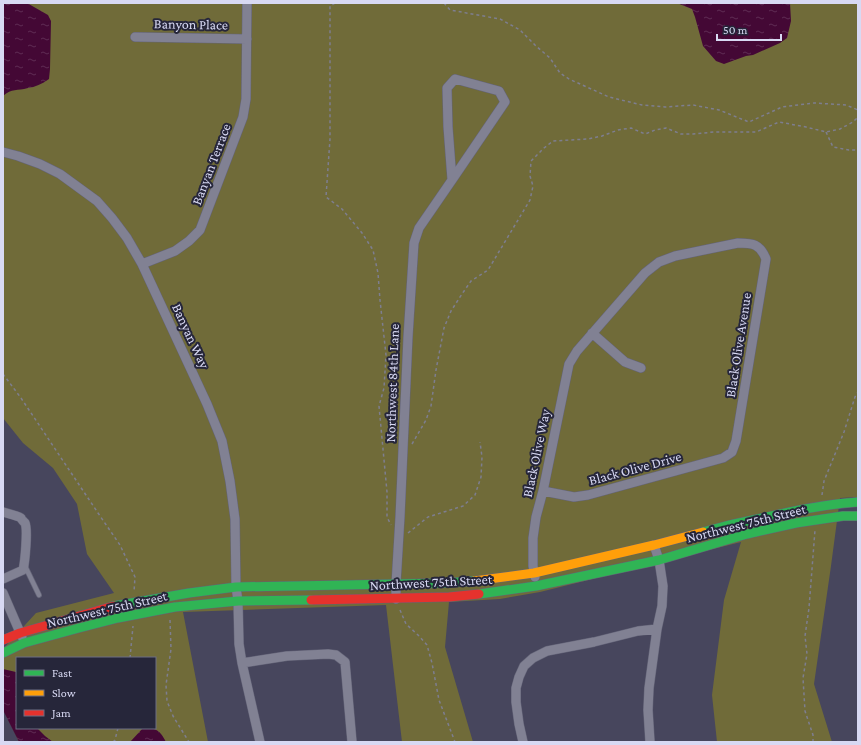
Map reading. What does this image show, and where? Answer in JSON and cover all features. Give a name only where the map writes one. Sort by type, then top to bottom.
[{"type":"street","name":"Banyan Terrace","points":[[142,264],[175,251],[189,241],[200,230],[243,117],[246,99],[247,3]]},
{"type":"street","name":"Banyon Place","points":[[135,37],[247,39]]},
{"type":"street","name":"Northwest 84th Lane","points":[[396,599],[408,337],[414,243],[420,228],[505,102],[499,91],[455,79],[447,88],[452,180]]},
{"type":"street","name":"Banyan Way","points":[[3,152],[40,164],[60,174],[97,201],[112,218],[127,238],[142,264],[207,404],[222,441],[230,481],[235,519],[239,644],[260,742]]},
{"type":"street","name":"Black Olive Way","points":[[536,586],[533,566],[533,538],[536,517],[569,364],[577,351],[645,273],[659,262],[675,256],[738,243],[748,243],[757,246]]},
{"type":"street","name":"Black Olive Avenue","points":[[732,452],[736,441],[766,259],[763,251],[757,246]]},
{"type":"street","points":[[592,333],[625,362],[641,368]]},
{"type":"street","name":"Black Olive Drive","points":[[542,491],[574,497],[588,496],[723,458],[732,452]]},
{"type":"street","name":"Northwest 75th Street","points":[[3,640],[20,633],[76,616],[119,605],[236,587],[447,583],[475,581],[534,573],[654,545],[720,527],[793,511],[840,503],[858,502]]},
{"type":"street","points":[[3,512],[21,518],[25,524],[26,530],[25,564],[23,570],[3,579]]},
{"type":"street","name":"Northwest 75th Street","points":[[3,653],[24,643],[79,628],[169,608],[238,601],[449,597],[536,586],[659,560],[747,534],[817,520],[843,516],[858,516]]},
{"type":"street","points":[[650,742],[648,710],[649,688],[657,629],[662,606],[663,586],[659,560],[654,545]]},
{"type":"street","points":[[3,592],[24,643]]},
{"type":"street","points":[[523,742],[516,702],[516,688],[519,676],[524,666],[533,658],[547,651],[594,642],[638,631],[657,629]]},
{"type":"street","points":[[242,663],[287,656],[336,655],[345,662],[352,742]]},
{"type":"lane","points":[[25,564],[39,595]]},
{"type":"path","points":[[335,3],[330,6],[330,139],[326,197],[342,209],[362,233],[373,250],[378,273],[386,355],[384,388],[379,406],[387,492],[387,517],[399,540],[428,517],[463,506],[474,495],[481,477],[482,457],[480,442]]},
{"type":"path","points":[[444,3],[450,10],[500,19],[520,30],[550,58],[560,73],[569,79],[608,97],[642,105],[665,107],[693,105],[719,110],[749,122],[782,107],[814,103],[846,105],[858,110]]},
{"type":"path","points":[[403,462],[432,406],[436,370],[444,328],[451,311],[472,281],[488,270],[530,200],[533,186],[530,176],[531,161],[553,141],[588,139],[618,130],[631,128],[645,134],[666,128],[682,134],[756,132],[779,122],[826,132],[840,129],[853,122],[858,117]]},
{"type":"path","points":[[826,132],[833,147],[858,150]]},
{"type":"path","points":[[3,374],[25,404],[120,545],[135,577],[134,602]]},
{"type":"path","points":[[819,507],[824,481],[858,392]]},
{"type":"path","points":[[813,742],[813,735],[805,711],[803,678],[807,654],[805,636],[809,608],[814,534],[817,520]]},
{"type":"path","points":[[396,599],[406,624],[427,645],[432,662],[439,700],[455,742]]},
{"type":"path","points":[[169,608],[171,649],[166,685],[167,701],[173,716],[189,742]]},
{"type":"path","points":[[130,657],[133,616]]},
{"type":"path","points":[[113,742],[118,729]]},
{"type":"shaded area","points":[[3,3],[858,3],[858,497],[840,498],[814,684],[832,742],[717,742],[712,695],[724,600],[741,542],[540,592],[500,599],[449,602],[445,647],[473,742],[402,742],[386,605],[183,612],[208,742],[19,742],[3,708],[3,649],[36,613],[114,593],[87,554],[77,504],[53,468],[23,443],[3,418]]},
{"type":"water","points":[[3,3],[27,3],[48,15],[51,21],[49,79],[36,86],[12,91],[3,96]]},
{"type":"water","points":[[677,3],[790,3],[791,21],[787,38],[780,43],[753,55],[724,64],[716,61],[703,46],[692,9]]},
{"type":"water","points":[[3,669],[16,672],[16,729],[38,729],[53,742],[19,742],[3,710]]},
{"type":"water","points":[[142,729],[154,729],[160,732],[166,742],[130,742]]},
{"type":"traffic: fast","points":[[703,532],[801,510],[835,504],[858,502]]},
{"type":"traffic: fast","points":[[479,594],[536,586],[659,560],[747,534],[796,523],[843,516],[858,516]]},
{"type":"traffic: fast","points":[[114,606],[189,593],[236,587],[447,583],[474,581]]},
{"type":"traffic: fast","points":[[3,653],[24,643],[79,628],[118,618],[175,607],[238,601],[311,600]]},
{"type":"traffic: slow","points":[[474,581],[534,573],[703,532]]},
{"type":"traffic: jam","points":[[311,600],[449,597],[479,594]]},
{"type":"traffic: jam","points":[[3,640],[20,633],[114,606]]}]
